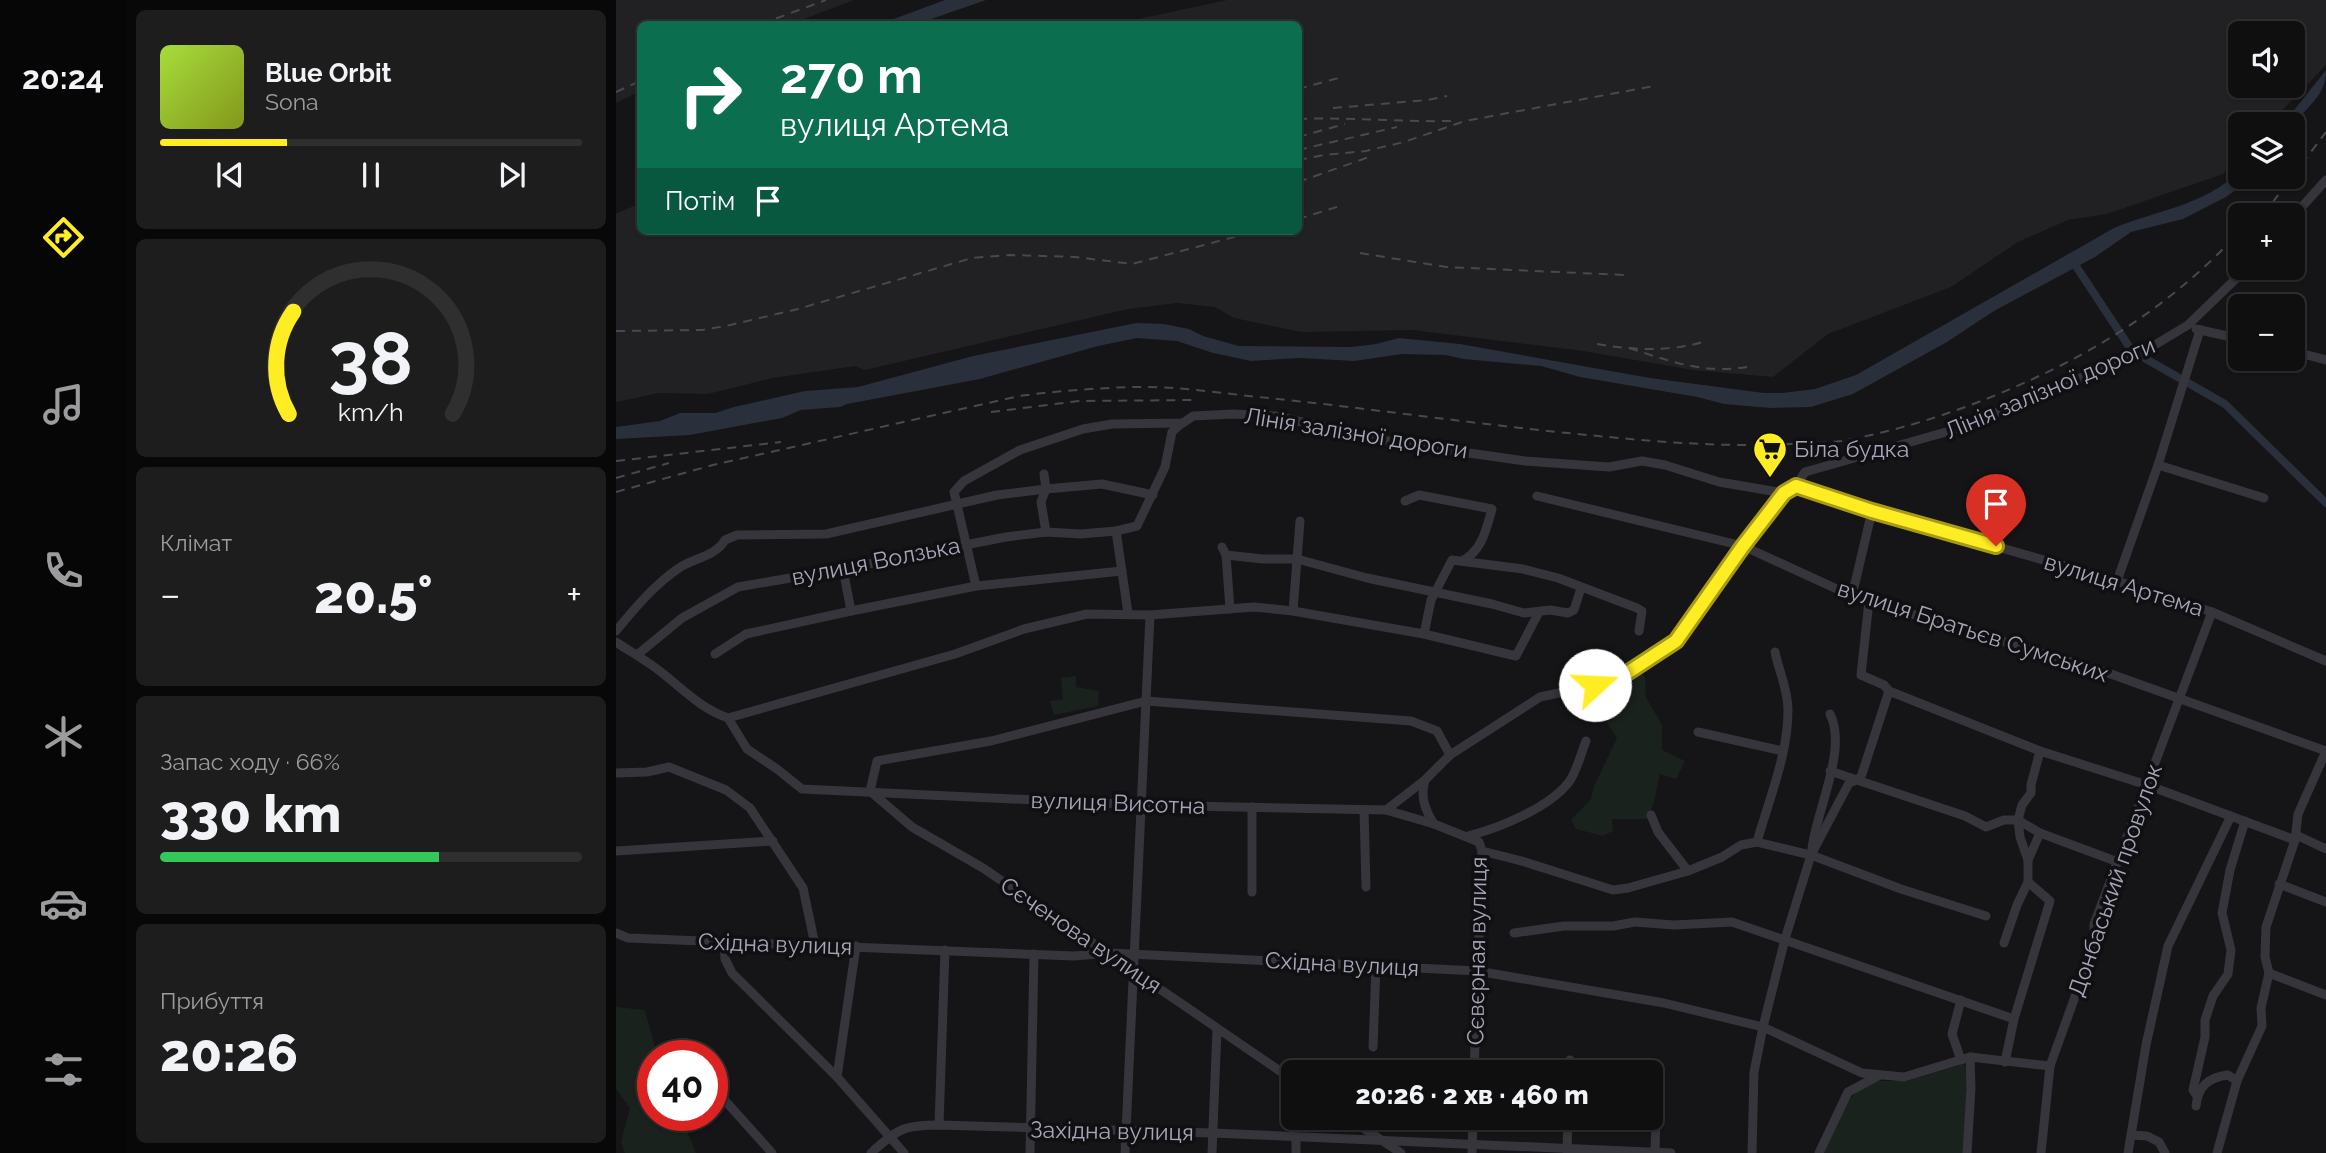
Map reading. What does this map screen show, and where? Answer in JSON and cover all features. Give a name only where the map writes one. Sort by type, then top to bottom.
[{"type":"street","points":[[2305,203],[2326,180]]},
{"type":"street","name":"Лінія залізної дороги","points":[[956,504],[954,492],[964,481],[1020,450],[1083,429],[1112,424],[1183,423],[1193,416],[1233,414],[1275,416],[1392,442],[1525,461],[1609,467],[1643,461],[1719,482],[1784,493],[1796,486],[1805,472],[1960,428],[2133,358],[2188,325],[2235,280]]},
{"type":"street","points":[[2188,325],[2228,337]]},
{"type":"street","points":[[2117,581],[2158,465],[2200,330]]},
{"type":"street","points":[[2305,354],[2326,360]]},
{"type":"street","points":[[616,631],[658,585],[680,567],[720,548],[725,540],[737,536],[826,534],[996,495],[1046,489],[1102,484],[1153,495],[1165,467],[1172,432],[1183,423]]},
{"type":"street","points":[[2158,465],[2264,498]]},
{"type":"street","points":[[1044,474],[1046,489],[1041,502],[1046,532]]},
{"type":"street","name":"вулиця Артема","points":[[1796,486],[2213,612],[2326,661]]},
{"type":"street","points":[[1386,810],[1425,780],[1450,755],[1540,697],[1610,682],[1676,641],[1784,493]]},
{"type":"street","name":"вулиця Волзька","points":[[637,655],[682,618],[738,587],[1046,532],[1081,534],[1116,531],[1137,526],[1153,495]]},
{"type":"street","points":[[1405,501],[1419,495],[1492,509],[1485,532],[1473,555],[1460,562]]},
{"type":"street","name":"вулиця Братьєв Сумських","points":[[1537,496],[1743,546],[1852,596],[2108,673],[2326,751]]},
{"type":"street","points":[[956,504],[976,586]]},
{"type":"street","points":[[1852,596],[1872,511]]},
{"type":"street","points":[[1293,611],[1300,521]]},
{"type":"street","points":[[1116,531],[1128,613]]},
{"type":"street","points":[[1230,609],[1224,551],[1264,559],[1297,559],[1367,578],[1524,613],[1550,610],[1568,613],[1574,610],[1581,589]]},
{"type":"street","points":[[1424,634],[1431,600],[1452,560],[1523,569],[1558,578],[1581,589],[1637,607],[1642,611],[1639,631]]},
{"type":"street","points":[[843,569],[851,611]]},
{"type":"street","points":[[715,654],[746,634],[851,611],[976,586],[1122,571]]},
{"type":"street","points":[[1869,601],[1861,675],[1884,685],[1889,691],[2040,751],[2147,785],[2326,849]]},
{"type":"street","points":[[616,642],[662,673],[692,700],[712,713],[728,718],[955,654],[1024,629],[1087,614],[1150,615],[1254,607],[1293,611],[1424,634],[1516,656],[1539,612]]},
{"type":"street","name":"Донбаський провулок","points":[[2041,1153],[2050,1066],[2094,944],[2094,924],[2213,612]]},
{"type":"street","points":[[1125,1153],[1150,615]]},
{"type":"street","points":[[1757,842],[1783,751],[1788,709],[1784,681],[1775,652]]},
{"type":"street","points":[[1752,1153],[1754,1072],[1785,939],[1811,855],[1849,783],[1859,779],[1889,691]]},
{"type":"street","points":[[870,791],[877,761],[991,741],[1146,701],[1411,721],[1437,731],[1450,755]]},
{"type":"street","points":[[1811,855],[1835,742],[1830,714]]},
{"type":"street","name":"вулиця Висотна","points":[[728,718],[747,750],[802,789],[1141,805],[1386,810]]},
{"type":"street","points":[[1698,733],[1783,751]]},
{"type":"street","points":[[1468,836],[1485,832],[1542,805],[1569,781],[1586,741]]},
{"type":"street","points":[[2004,943],[2028,882],[2028,860],[2020,837],[2018,820],[2022,806],[2031,793],[2040,751]]},
{"type":"street","points":[[2217,1153],[2237,1081],[2262,1026],[2261,1008],[2269,973],[2265,957],[2266,928],[2296,837],[2298,814],[2326,751]]},
{"type":"street","points":[[616,773],[647,772],[669,767],[726,790],[750,808],[803,888],[815,945]]},
{"type":"street","points":[[1830,771],[1965,816],[1986,827],[2004,820],[2018,820],[2040,833],[2118,862]]},
{"type":"street","points":[[1425,780],[1422,790],[1424,804],[1434,824]]},
{"type":"street","name":"Сєченова вулиця","points":[[870,791],[912,827],[983,868],[1281,1072]]},
{"type":"street","points":[[1252,807],[1252,892]]},
{"type":"street","points":[[1364,810],[1366,887]]},
{"type":"street","name":"Сєвєрная вулиця","points":[[1386,810],[1468,836],[1479,842],[1482,850],[1474,1060]]},
{"type":"street","points":[[1651,815],[1658,832],[1688,871]]},
{"type":"street","points":[[2129,1153],[2146,1045],[2168,946],[2231,816]]},
{"type":"street","points":[[2237,1081],[2228,1074],[2203,1083],[2196,1101],[2193,1090],[2205,1037],[2205,1020],[2213,996],[2228,974],[2231,950],[2222,913],[2230,870],[2245,821]]},
{"type":"street","points":[[2028,860],[2040,833]]},
{"type":"street","points":[[616,851],[773,841]]},
{"type":"street","points":[[1482,850],[1613,890],[1688,871],[1722,857],[1741,845],[1757,842],[1811,855],[1900,889],[1986,916]]},
{"type":"street","points":[[2005,1062],[2014,1018],[2050,901],[2028,882]]},
{"type":"street","points":[[2279,884],[2326,902]]},
{"type":"street","points":[[1514,933],[1564,926],[1613,926],[1634,922],[1674,925],[1732,922],[2014,1018]]},
{"type":"street","name":"Східна вулиця","points":[[616,933],[628,938],[1074,956],[1134,954],[1477,971],[1664,1003],[1763,1027],[1862,1073],[1904,1077],[1965,1059],[2050,1066]]},
{"type":"street","points":[[724,942],[725,959],[732,973],[837,1077],[904,1153]]},
{"type":"street","points":[[837,1077],[856,946]]},
{"type":"street","points":[[939,1125],[945,950]]},
{"type":"street","points":[[1030,1153],[1034,954]]},
{"type":"street","points":[[1373,1047],[1376,966]]},
{"type":"street","points":[[2269,973],[2326,995]]},
{"type":"street","points":[[1961,1000],[1952,1034],[1965,1059],[1971,1088],[1967,1153]]},
{"type":"street","points":[[1212,1153],[1217,1029]]},
{"type":"street","points":[[1819,1153],[1848,1093],[1880,1074]]},
{"type":"street","points":[[728,1104],[772,1153]]},
{"type":"street","name":"Західна вулиця","points":[[890,1136],[912,1125],[939,1125],[1378,1140],[1472,1148],[1671,1153]]},
{"type":"street","points":[[1364,1130],[1401,1153]]},
{"type":"street","points":[[1472,1148],[1473,1130]]},
{"type":"street","points":[[1567,1151],[1568,1130]]},
{"type":"street","points":[[1655,1153],[1656,1130]]},
{"type":"street","points":[[2130,1135],[2147,1136],[2159,1142],[2165,1153]]},
{"type":"street","points":[[872,1153],[890,1136]]},
{"type":"street","points":[[1296,1138],[1296,1153]]},
{"type":"street","points":[[1378,1140],[1380,1153]]},
{"type":"shaded area","points":[[616,0],[854,0],[799,21],[637,21],[637,92],[616,103]]},
{"type":"shaded area","points":[[1227,0],[2326,0],[2326,65],[2305,87],[2305,21],[2228,21],[2228,98],[2294,98],[2281,112],[2228,112],[2228,169],[2223,174],[2107,214],[2068,220],[2018,242],[1951,287],[1828,334],[1773,377],[1693,370],[1583,351],[1413,330],[1301,332],[1234,318],[1215,307],[1177,303],[1128,309],[865,370],[855,366],[773,378],[708,394],[659,393],[616,402],[616,214],[637,204],[637,235],[1302,235],[1302,21],[1129,21]]},
{"type":"shaded area","points":[[1641,673],[1645,677],[1646,697],[1662,725],[1662,750],[1685,761],[1676,779],[1660,774],[1654,803],[1647,819],[1612,819],[1613,831],[1603,836],[1576,829],[1571,820],[1591,799],[1594,786],[1617,738],[1606,721],[1586,710],[1583,693],[1622,683]]},
{"type":"shaded area","points":[[1076,676],[1076,687],[1099,691],[1098,706],[1054,715],[1050,701],[1063,699],[1061,678]]},
{"type":"shaded area","points":[[616,1007],[645,1010],[653,1040],[637,1040],[637,1131],[687,1131],[696,1153],[625,1153],[621,1142],[630,1108],[616,1089]]},
{"type":"shaded area","points":[[1964,1064],[1969,1086],[1964,1153],[1824,1153],[1840,1110],[1857,1091],[1876,1081],[1907,1081]]},
{"type":"water","points":[[945,0],[986,0],[926,21],[888,21]]},
{"type":"water","points":[[2326,70],[2319,95],[2304,112],[2293,112]]},
{"type":"water","points":[[2228,181],[2228,189],[2237,189],[2183,219],[2131,232],[2095,257],[1994,311],[1947,342],[1853,394],[1811,407],[1770,408],[1724,404],[1580,377],[1541,366],[1445,355],[1402,354],[1354,361],[1300,358],[1251,361],[1213,353],[1177,341],[1137,338],[1098,346],[980,379],[840,407],[801,410],[782,418],[690,435],[616,439],[616,427],[660,421],[680,413],[715,413],[805,391],[858,387],[973,356],[1136,323],[1164,324],[1189,329],[1203,336],[1239,346],[1351,347],[1399,338],[1460,344],[1650,378],[1764,393],[1815,389],[1856,375],[2114,228],[2195,200]]},
{"type":"waterway","points":[[2072,260],[2132,351],[2225,404],[2326,503]]},
{"type":"railway","points":[[769,21],[826,0]]},
{"type":"railway","points":[[1302,88],[1342,77]]},
{"type":"railway","points":[[616,92],[637,82]]},
{"type":"railway","points":[[1302,159],[1366,151],[1404,142],[1465,121],[1654,86]]},
{"type":"railway","points":[[1333,108],[1447,96]]},
{"type":"railway","points":[[1302,119],[1451,121]]},
{"type":"railway","points":[[1302,136],[1345,124]]},
{"type":"railway","points":[[1302,149],[1397,127]]},
{"type":"railway","points":[[2272,203],[2326,132]]},
{"type":"railway","points":[[1302,181],[1372,156]]},
{"type":"railway","points":[[1302,218],[1340,206]]},
{"type":"railway","points":[[616,331],[702,330],[726,326],[798,309],[972,258],[1010,255],[1076,257],[1132,264],[1242,235]]},
{"type":"railway","points":[[616,492],[713,465],[1019,396],[1120,387],[1202,391],[1654,441],[1745,445],[1841,441],[1892,430],[1966,407],[2014,388],[2065,363],[2146,314],[2195,275],[2228,244]]},
{"type":"railway","points":[[1360,253],[1446,267],[1624,275]]},
{"type":"railway","points":[[1597,344],[1650,349],[1703,342]]},
{"type":"railway","points":[[1629,348],[1689,366],[1719,369],[1752,366]]},
{"type":"railway","points":[[991,412],[1079,401],[1197,400]]},
{"type":"railway","points":[[616,461],[781,442]]},
{"type":"railway","points":[[616,478],[669,463]]},
{"type":"place","name":"Біла будка","points":[[1770,479]]},
{"type":"route","points":[[1595,685],[1621,677],[1676,641],[1784,493],[1796,486],[1872,511],[1996,546]]}]
